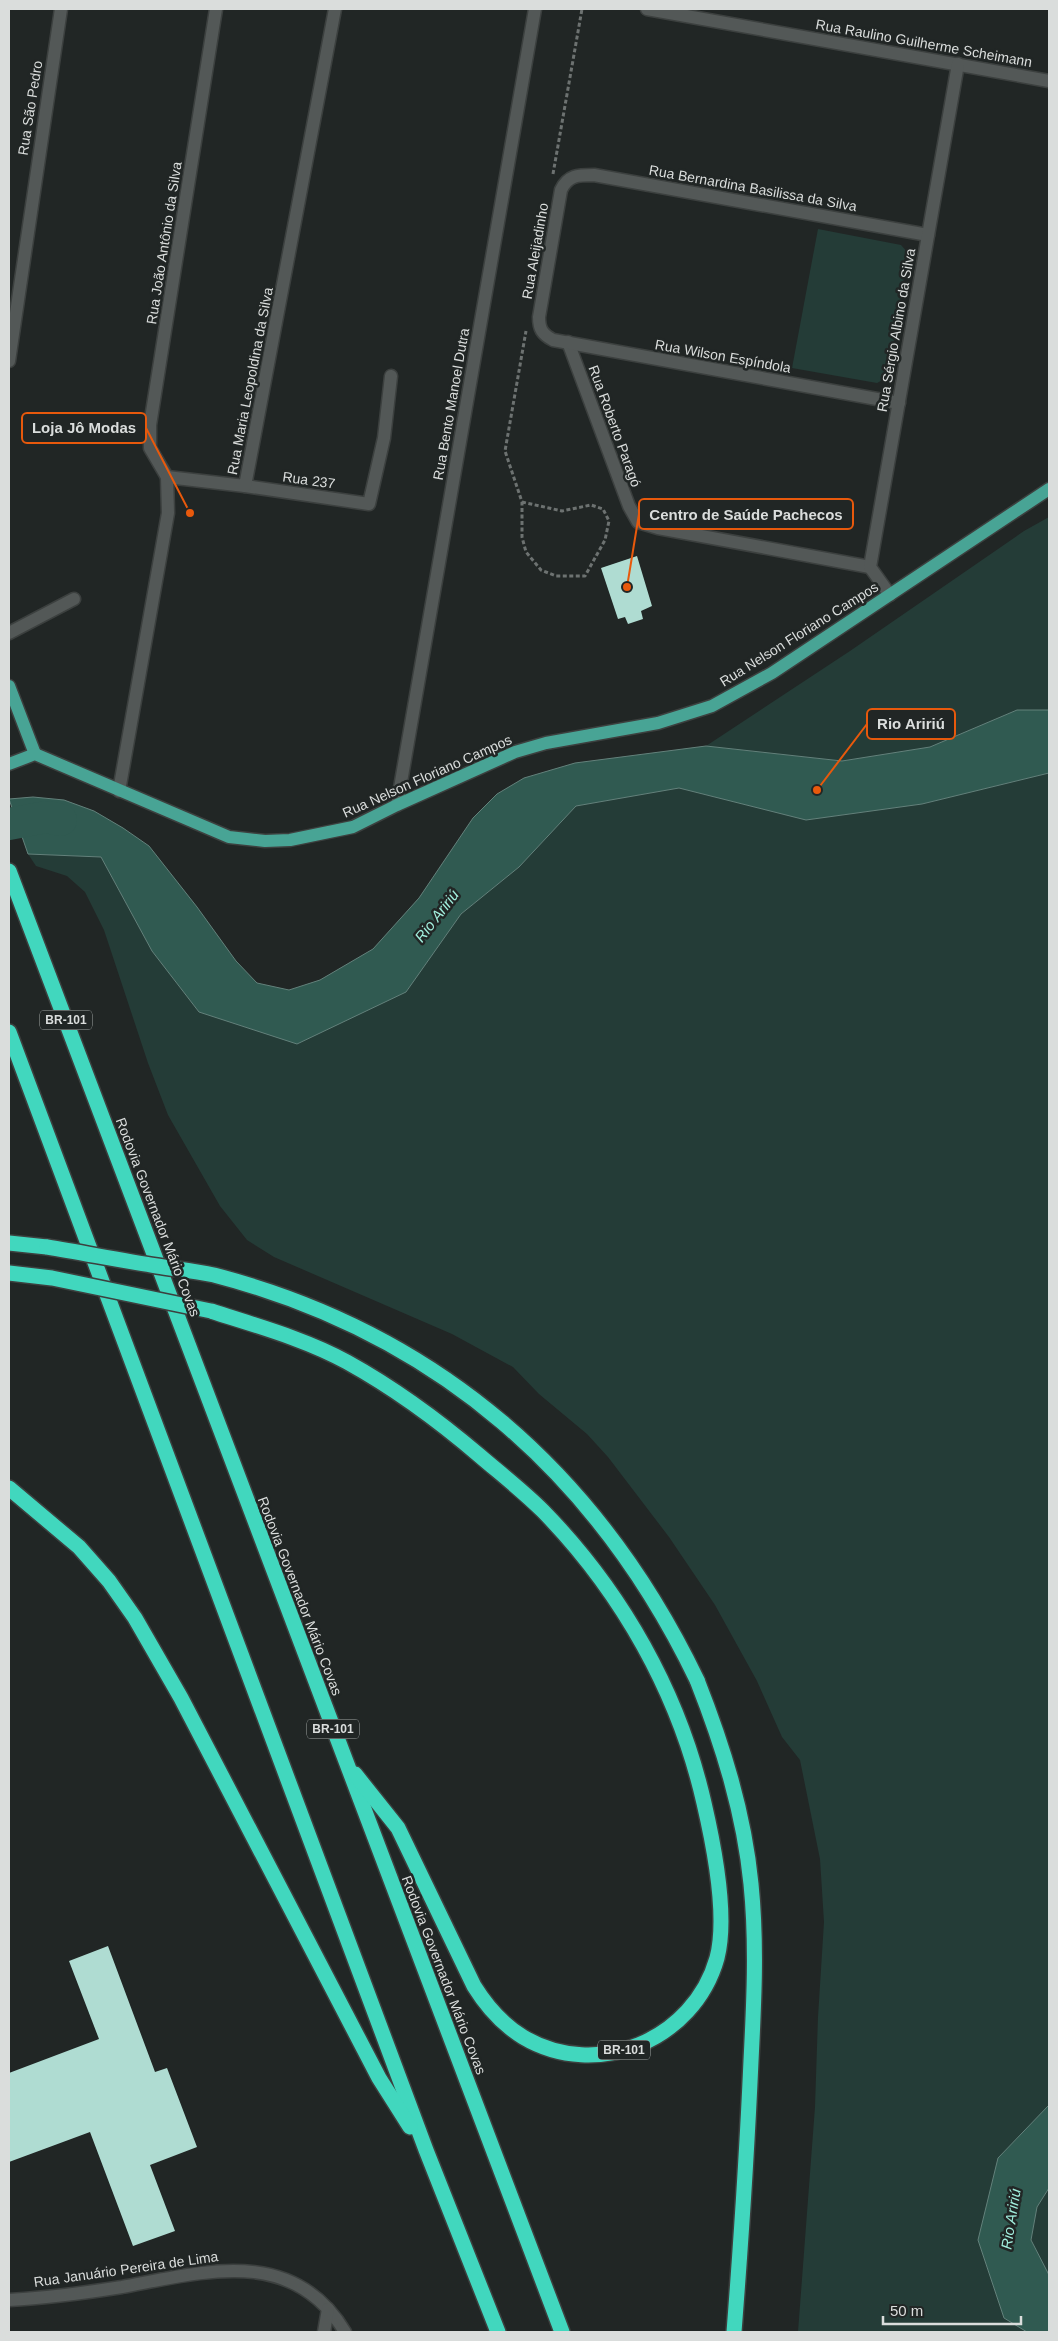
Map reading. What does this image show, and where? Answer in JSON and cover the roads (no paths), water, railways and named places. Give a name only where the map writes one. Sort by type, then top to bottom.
[{"type":"highway","name":"Rodovia Governador Mário Covas","points":[[9,871],[562,2332]]},
{"type":"highway","points":[[9,1032],[426,2150],[498,2332]]},
{"type":"highway","points":[[9,1243],[47,1247],[213,1275],[312,1308],[395,1348],[435,1372],[509,1427],[575,1491],[604,1526],[646,1586],[679,1642],[697,1680],[712,1719],[737,1800],[751,1882],[755,1966],[748,2134],[734,2332]]},
{"type":"highway","name":"BR-101","points":[[9,1273],[52,1278],[212,1311],[306,1343],[346,1361],[451,1431],[542,1510],[569,1539],[617,1602],[657,1671],[684,1735],[700,1782],[715,1861],[721,1938],[711,1974],[692,2007],[664,2032],[630,2049],[594,2055],[558,2051],[524,2038],[495,2015],[474,1986],[398,1828],[346,1763]]},
{"type":"highway","points":[[9,1488],[78,1547],[109,1581],[135,1618],[181,1698],[379,2078],[426,2150]]},
{"type":"main road","name":"Rua Nelson Floriano Campos","points":[[35,754],[229,837],[265,841],[323,835],[353,828],[397,805],[515,752],[546,743],[658,723],[710,707],[772,673],[1049,489]]},
{"type":"main road","points":[[9,686],[35,754],[9,764]]},
{"type":"street","name":"Rua São Pedro","points":[[9,361],[61,9]]},
{"type":"street","name":"Rua João Antônio da Silva","points":[[167,477],[150,448],[150,425],[216,9]]},
{"type":"street","name":"Rua Maria Leopoldina da Silva","points":[[167,477],[245,486],[336,9]]},
{"type":"street","name":"Rua Bento Manoel Dutra","points":[[397,805],[535,9]]},
{"type":"street","name":"Rua Raulino Guilherme Scheimann","points":[[647,9],[1049,81]]},
{"type":"street","name":"Rua Sérgio Albino da Silva","points":[[870,567],[958,64]]},
{"type":"street","name":"Rua Bernardina Basilissa da Silva","points":[[572,176],[594,175],[928,235]]},
{"type":"street","name":"Rua Aleijadinho","points":[[544,334],[539,326],[539,317],[560,190],[564,183],[572,176]]},
{"type":"street","name":"Rua Wilson Espíndola","points":[[544,334],[553,340],[899,403]]},
{"type":"street","name":"Rua Roberto Paragó","points":[[568,342],[629,506],[638,522],[658,528],[870,567]]},
{"type":"street","name":"Rua 237","points":[[245,486],[368,504],[384,438],[391,376]]},
{"type":"street","points":[[119,791],[168,513],[167,477]]},
{"type":"street","points":[[870,567],[890,595]]},
{"type":"street","points":[[9,633],[74,599]]},
{"type":"street","name":"Rua Januário Pereira de Lima","points":[[9,2300],[85,2293],[207,2271],[240,2269],[288,2280],[312,2294],[328,2309],[345,2332]]},
{"type":"street","points":[[324,2332],[328,2309]]},
{"type":"water","points":[[1017,710],[1049,710],[1049,773],[922,804],[806,820],[679,788],[576,806],[519,867],[461,914],[406,992],[297,1044],[199,1012],[152,951],[101,857],[28,854],[9,799],[33,797],[64,800],[94,811],[123,828],[149,846],[236,961],[257,983],[289,990],[320,980],[373,949],[419,898],[473,818],[497,794],[524,778],[575,763],[706,746],[842,761],[930,747]]},
{"type":"water","points":[[1049,2105],[1049,2188],[1037,2207],[1031,2240],[1049,2275],[1049,2332],[1027,2332],[1004,2318],[978,2240],[998,2158]]},
{"type":"waterway","name":"Rio Aririú","points":[[9,824],[46,817],[61,820]]},
{"type":"place","name":"Loja Jô Modas","points":[[190,513]]},
{"type":"place","name":"Centro de Saúde Pachecos","points":[[627,587]]},
{"type":"place","name":"Rio Aririú","points":[[817,790]]}]
